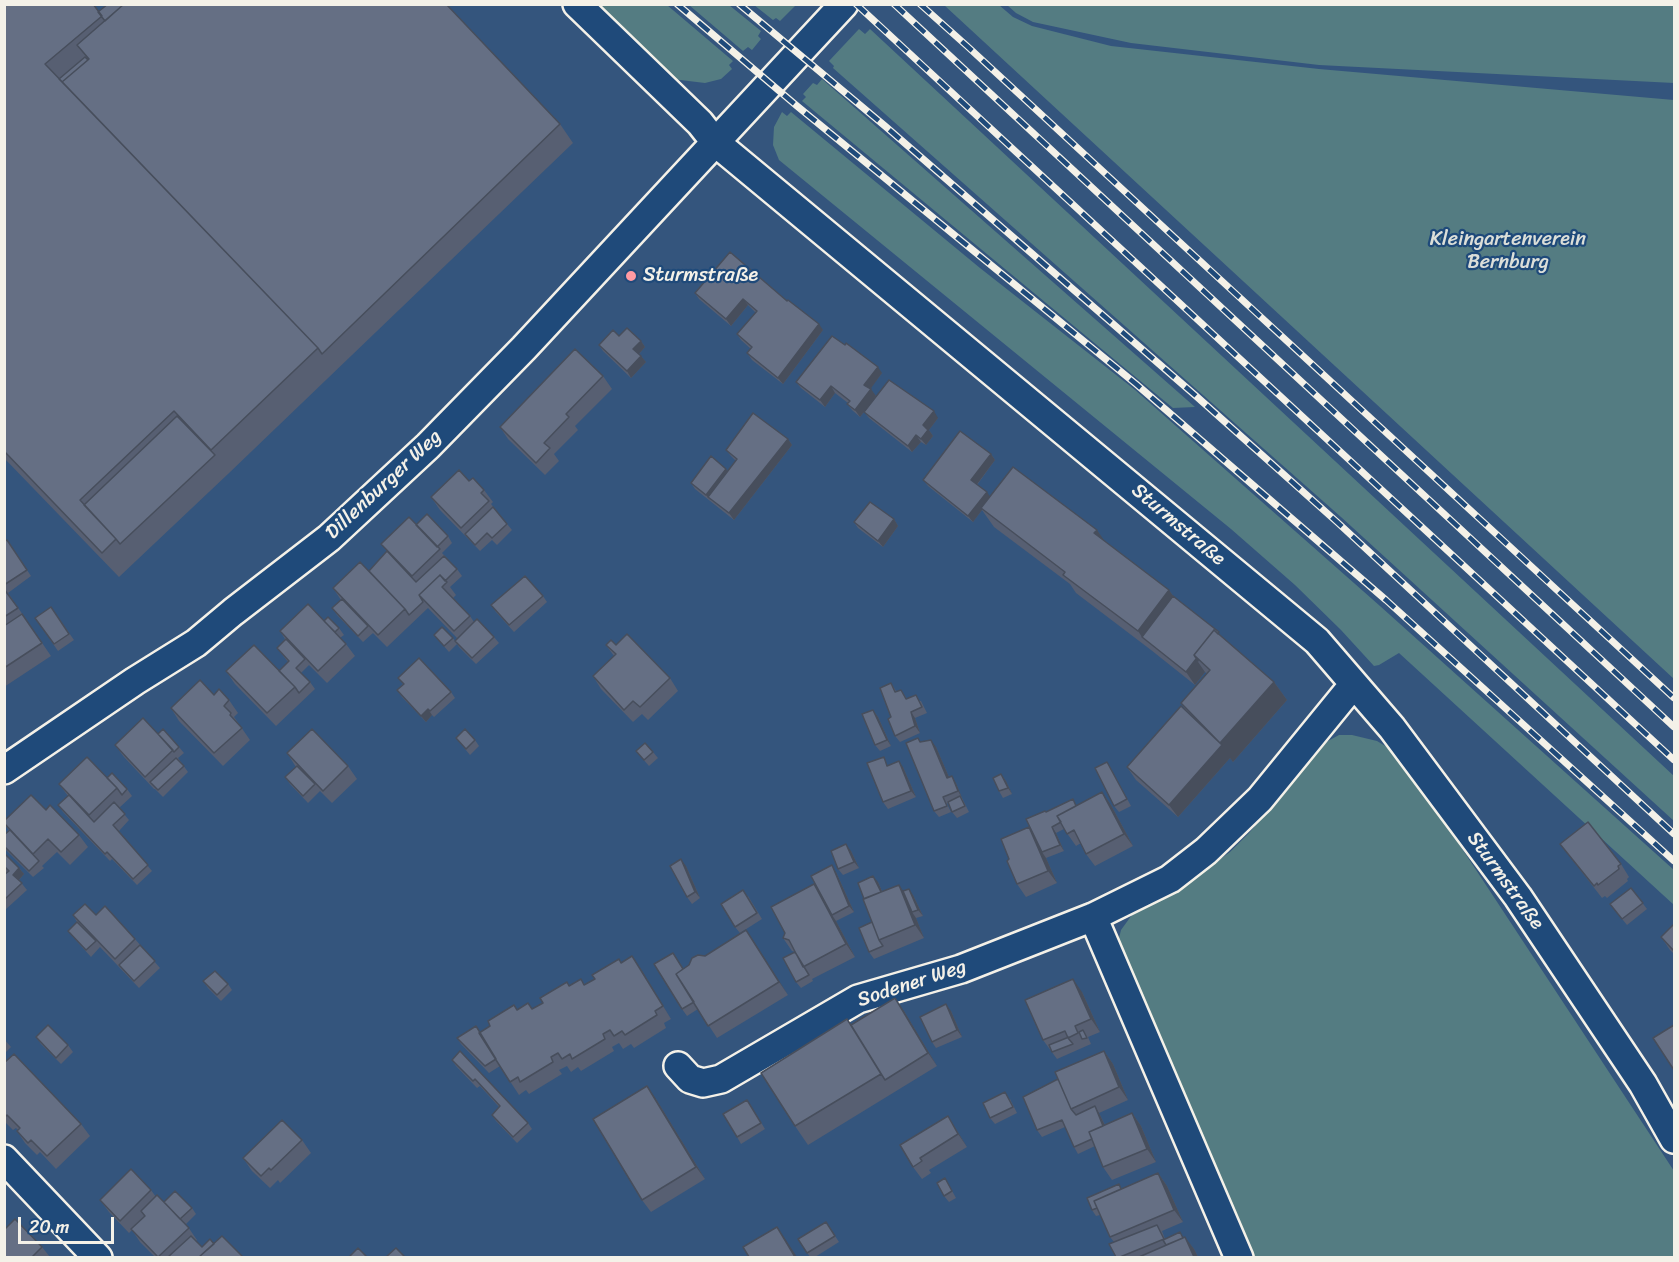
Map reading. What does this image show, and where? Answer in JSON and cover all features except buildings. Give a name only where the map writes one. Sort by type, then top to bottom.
[{"type":"street","name":"Sturmstraße","points":[[577,4],[700,123],[715,142],[1317,641],[1392,728],[1518,897],[1643,1084],[1674,1139]]},
{"type":"street","name":"Dillenburger Weg","points":[[4,770],[135,681],[196,643],[232,612],[328,538],[428,446],[516,357],[844,4]]},
{"type":"street","name":"Sodener Weg","points":[[678,1066],[690,1079],[703,1083],[721,1079],[858,999],[961,969],[1093,917],[1170,879],[1206,851],[1260,799],[1353,685]]},
{"type":"street","points":[[1093,917],[1239,1257]]},
{"type":"street","points":[[4,1159],[98,1257]]},
{"type":"green space","points":[[595,5],[667,5],[733,61],[729,65],[732,69],[721,79],[705,83],[672,79]]},
{"type":"green space","points":[[689,5],[729,5],[761,31],[758,36],[761,39],[752,50],[748,47],[743,51]]},
{"type":"green space","points":[[754,5],[796,5],[780,21],[776,18],[773,20]]},
{"type":"green space","name":"Kleingartenverein Bernburg","points":[[944,5],[999,5],[1013,17],[1032,26],[1111,46],[1319,69],[1674,100],[1674,679]]},
{"type":"green space","points":[[1007,5],[1674,5],[1674,83],[1319,65],[1131,43],[1033,22]]},
{"type":"green space","points":[[859,29],[865,34],[870,29],[1674,776],[1674,821],[1341,517],[833,68],[834,66],[829,61]]},
{"type":"green space","points":[[822,79],[1195,407],[1173,408],[802,101],[806,97],[803,94],[813,83],[817,85]]},
{"type":"green space","points":[[782,112],[787,116],[791,112],[980,268],[1134,389],[1380,606],[1674,870],[1674,905],[1399,653],[1374,666],[1295,585],[1231,529],[779,160],[773,145],[774,127]]},
{"type":"green space","points":[[1339,735],[1352,735],[1377,741],[1392,750],[1409,768],[1674,1171],[1674,1257],[1251,1257],[1118,942],[1121,930],[1134,912],[1180,888],[1230,852],[1249,833],[1320,749]]},
{"type":"railway","points":[[677,4],[797,106],[1136,384],[1386,600],[1674,861]]},
{"type":"railway","points":[[739,4],[885,126],[1196,396],[1337,522],[1674,834]]},
{"type":"railway","points":[[856,4],[1674,760]]},
{"type":"railway","points":[[894,4],[1674,727]]},
{"type":"railway","points":[[920,4],[1674,698]]},
{"type":"place","name":"Sturmstraße","points":[[631,276]]}]
